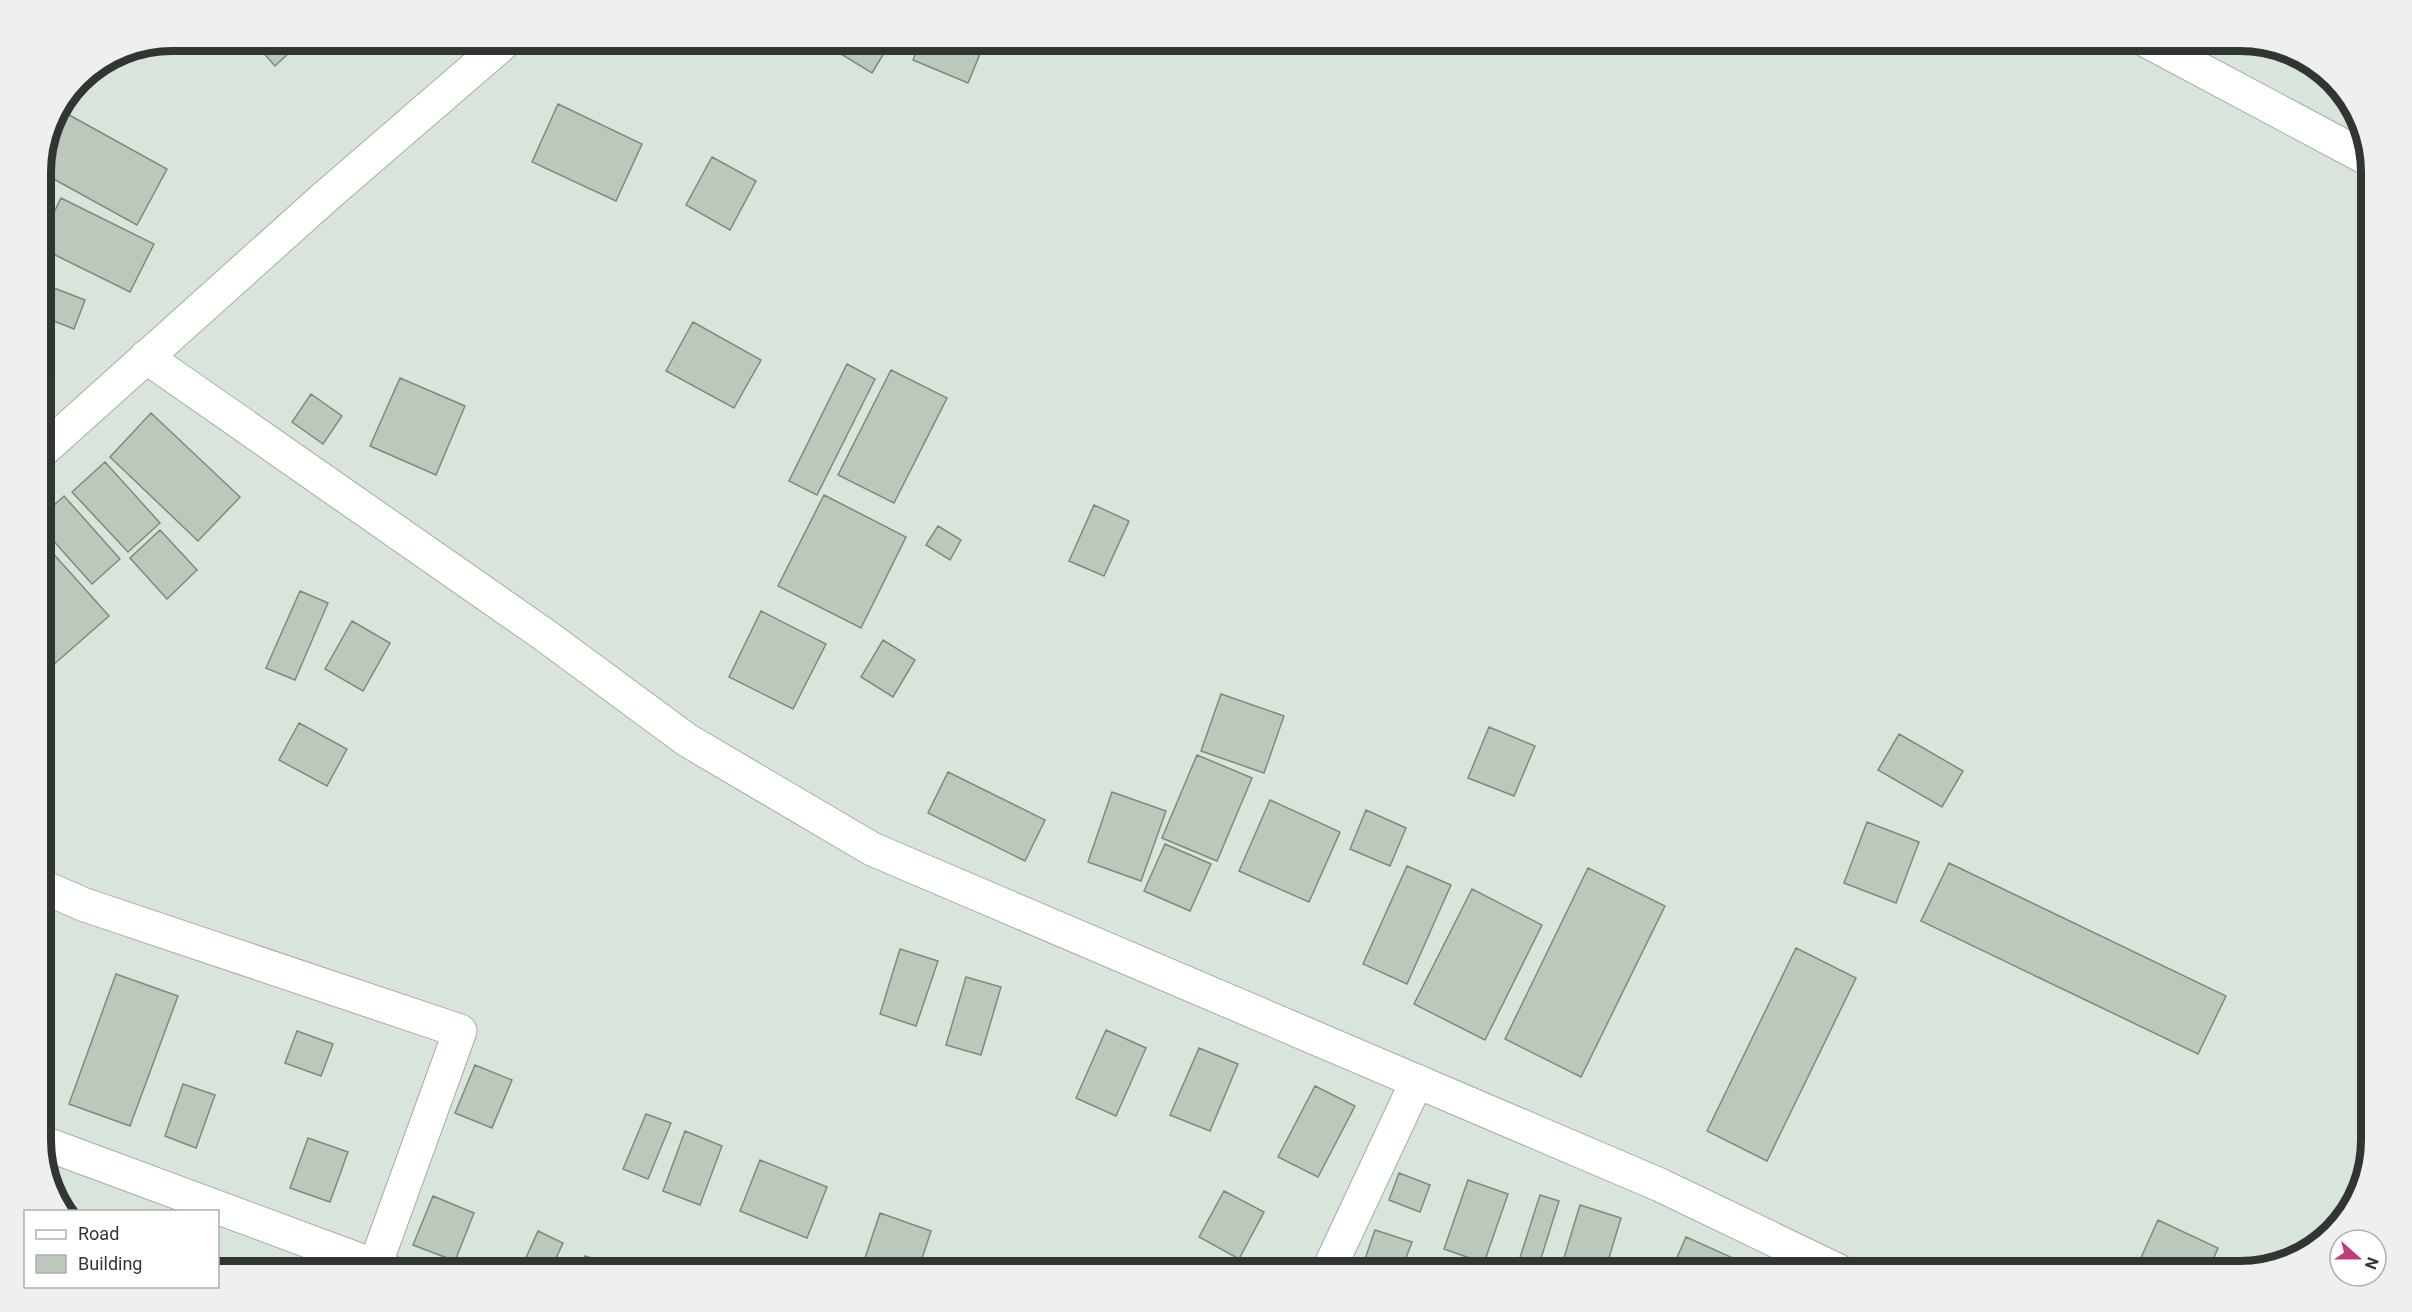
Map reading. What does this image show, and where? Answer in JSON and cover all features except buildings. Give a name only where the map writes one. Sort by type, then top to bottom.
[{"type":"street","points":[[51,443],[324,198],[494,51]]},
{"type":"street","points":[[2166,51],[2360,155]]},
{"type":"street","points":[[146,357],[546,636],[687,740],[872,849],[1660,1185],[1816,1261]]},
{"type":"street","points":[[51,890],[85,905],[460,1031],[382,1261]]},
{"type":"street","points":[[1333,1261],[1417,1081]]},
{"type":"street","points":[[51,1146],[355,1261]]}]
